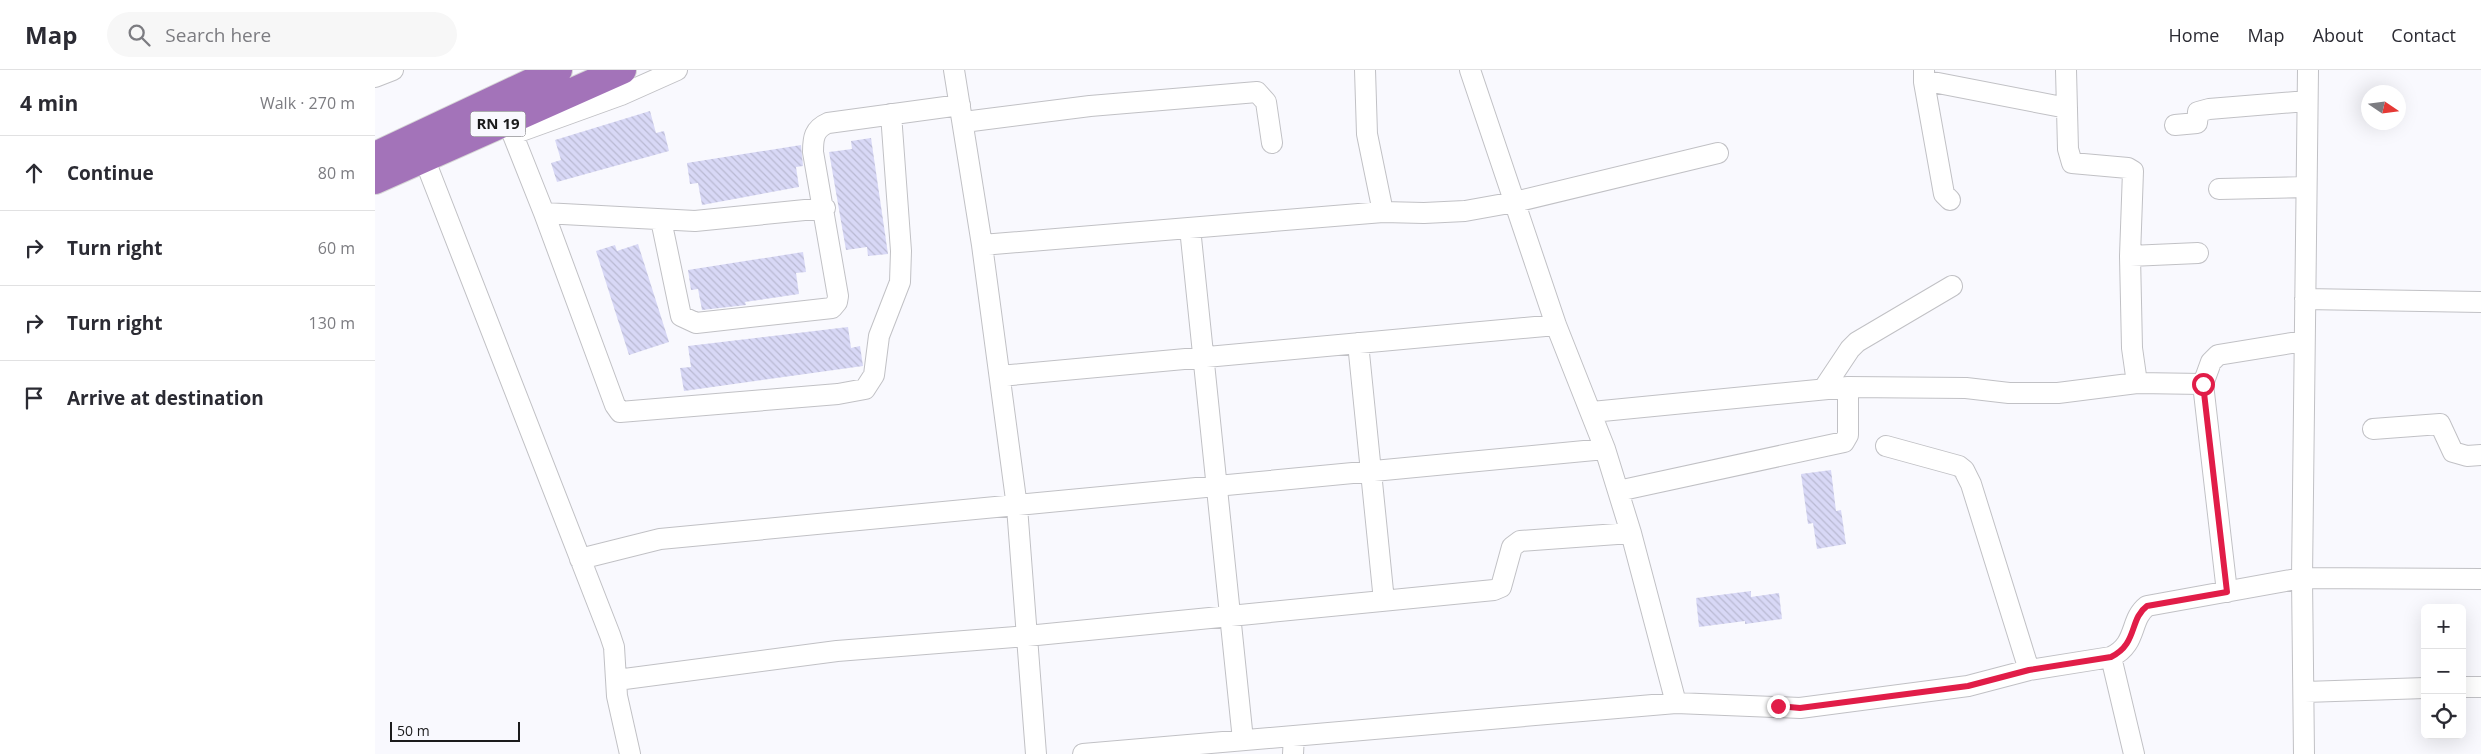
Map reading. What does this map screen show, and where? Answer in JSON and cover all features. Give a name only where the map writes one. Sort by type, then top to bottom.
[{"type":"highway","name":"RN 19","points":[[375,156],[557,70]]},
{"type":"highway","name":"RN 19","points":[[375,180],[423,158],[510,127],[622,70]]},
{"type":"street","points":[[375,77],[393,70]]},
{"type":"street","points":[[677,70],[621,95],[510,127],[545,213],[615,405],[620,412],[838,394],[865,388],[874,375],[879,336],[900,282],[901,251],[891,114]]},
{"type":"street","points":[[955,70],[982,245],[1017,507],[1036,754]]},
{"type":"street","points":[[1365,70],[1367,134],[1383,212]]},
{"type":"street","points":[[1470,70],[1556,325],[1592,412],[1605,449],[1631,533],[1676,703]]},
{"type":"street","points":[[2066,70],[2068,149],[2072,164],[2128,168],[2133,171],[2130,256],[2133,348],[2137,383]]},
{"type":"street","points":[[2305,754],[2302,578],[2308,70]]},
{"type":"street","points":[[1924,76],[1938,83],[2067,108]]},
{"type":"street","points":[[1924,76],[1945,194],[1950,200]]},
{"type":"street","points":[[661,220],[681,316],[696,323],[835,306],[838,296],[825,208],[813,152],[813,140],[816,130],[828,123],[891,114],[962,113],[1090,106],[1257,92],[1267,102],[1272,143]]},
{"type":"street","points":[[2175,125],[2197,123],[2198,112],[2209,109],[2307,102]]},
{"type":"street","points":[[982,245],[1383,212],[1465,211],[1515,202],[1718,152]]},
{"type":"street","points":[[423,158],[614,647],[617,696],[630,754]]},
{"type":"street","points":[[2219,189],[2306,186]]},
{"type":"street","points":[[545,213],[695,221],[825,208]]},
{"type":"street","points":[[1190,228],[1205,357],[1229,616],[1243,740]]},
{"type":"street","points":[[2130,256],[2198,253]]},
{"type":"street","points":[[1823,388],[1857,342],[1952,286]]},
{"type":"street","points":[[2305,299],[2481,302]]},
{"type":"street","points":[[1000,376],[1556,325]]},
{"type":"street","points":[[2227,592],[2203,384],[2211,362],[2218,355],[2304,341]]},
{"type":"street","points":[[1358,343],[1385,601]]},
{"type":"street","points":[[1592,412],[1776,395],[1823,388],[1966,388],[2009,393],[2058,393],[2137,383],[2203,384]]},
{"type":"street","points":[[1618,491],[1844,442],[1848,435],[1848,387]]},
{"type":"street","points":[[2373,429],[2440,424],[2453,452],[2467,456],[2481,455]]},
{"type":"street","points":[[1886,446],[1950,463],[1964,470],[1971,484],[2029,670]]},
{"type":"street","points":[[580,558],[661,539],[1017,507],[1605,449]]},
{"type":"street","points":[[617,680],[837,652],[1027,636],[1498,589],[1501,587],[1512,546],[1520,541],[1631,533]]},
{"type":"street","points":[[1083,754],[1243,740],[1294,745],[1676,703],[1800,708],[1968,686],[2029,670],[2111,657],[2120,653],[2125,647],[2134,631],[2141,611],[2147,606],[2302,578],[2481,579]]},
{"type":"street","points":[[2111,657],[2134,754]]},
{"type":"street","points":[[2466,687],[2481,687]]},
{"type":"street","points":[[2305,692],[2421,688]]},
{"type":"building","points":[[650,111],[656,133],[664,131],[669,151],[557,182],[551,163],[561,160],[555,140]]},
{"type":"building","points":[[871,138],[888,254],[868,256],[867,247],[846,250],[829,152],[852,149],[851,141]]},
{"type":"building","points":[[801,145],[803,166],[796,167],[799,187],[702,205],[698,183],[690,184],[687,163]]},
{"type":"building","points":[[638,244],[669,342],[629,355],[596,251],[615,245],[617,251]]},
{"type":"building","points":[[803,252],[806,272],[796,273],[799,294],[745,302],[746,305],[702,310],[698,289],[691,290],[688,270]]},
{"type":"building","points":[[848,327],[851,348],[860,346],[863,366],[684,391],[680,368],[691,367],[688,346]]},
{"type":"building","points":[[1831,470],[1836,511],[1841,510],[1846,544],[1817,549],[1813,523],[1808,524],[1801,474]]},
{"type":"building","points":[[1751,591],[1751,597],[1779,593],[1782,619],[1745,624],[1745,621],[1699,627],[1696,598]]},
{"type":"route","points":[[1778,706],[1800,708],[1968,686],[2029,670],[2111,657],[2120,653],[2125,647],[2134,631],[2141,611],[2147,606],[2227,592],[2203,384]]}]
